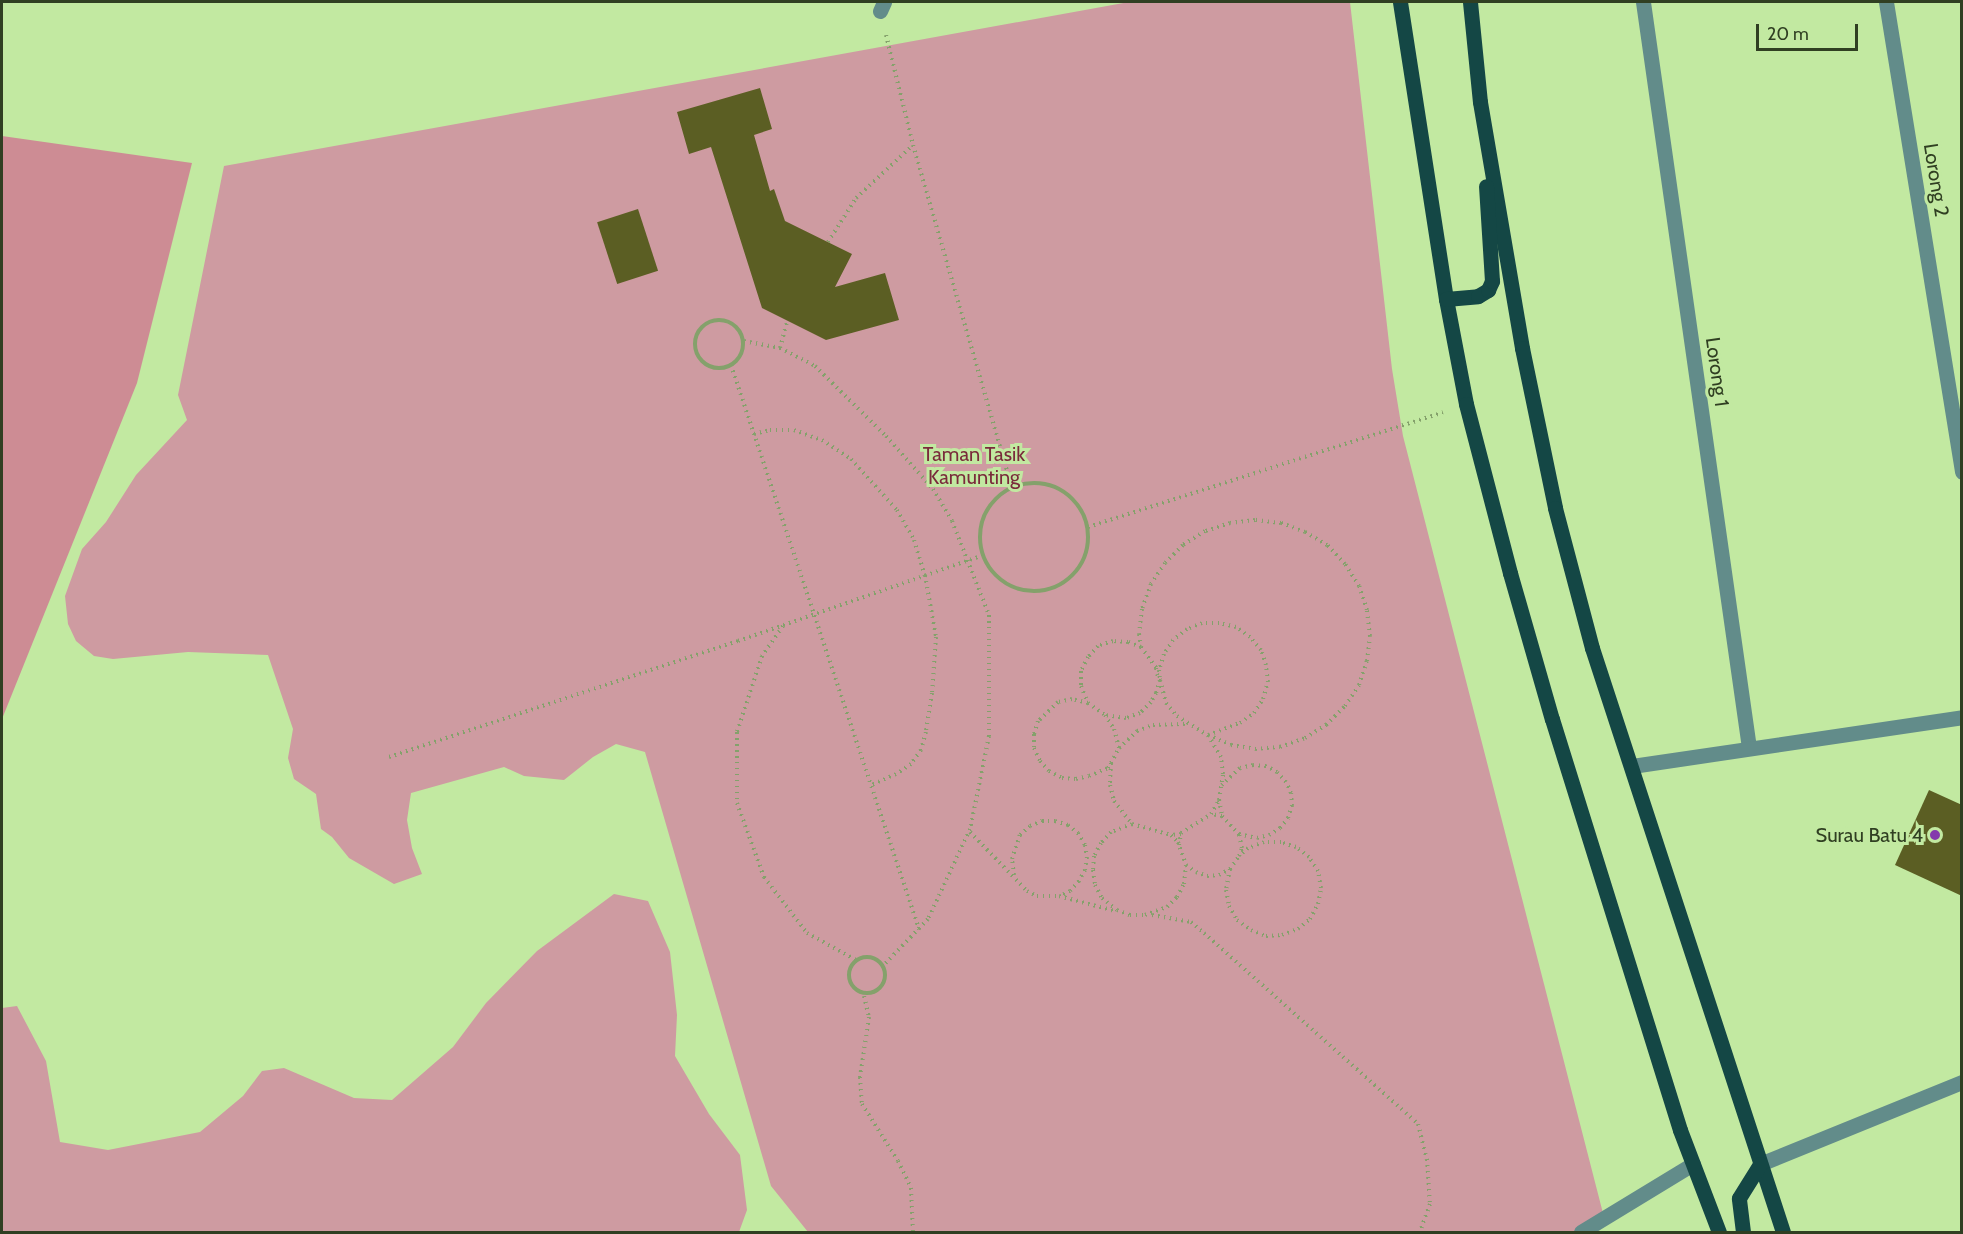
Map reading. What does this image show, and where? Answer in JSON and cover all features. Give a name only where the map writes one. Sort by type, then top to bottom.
[{"type":"main road","points":[[1400,2],[1446,299],[1466,404],[1552,719],[1693,1164],[1719,1233]]},
{"type":"main road","points":[[1446,299],[1478,296],[1488,290],[1492,281],[1480,102],[1470,2]]},
{"type":"main road","points":[[1480,102],[1522,348],[1555,508],[1592,648],[1784,1233]]},
{"type":"main road","points":[[1743,1233],[1739,1198],[1760,1164]]},
{"type":"street","name":"Lorong 1","points":[[1642,2],[1749,748]]},
{"type":"street","name":"Lorong 2","points":[[1886,2],[1962,472]]},
{"type":"street","points":[[1632,766],[1962,717]]},
{"type":"street","points":[[1760,1164],[1962,1082]]},
{"type":"street","points":[[1581,1233],[1693,1164]]},
{"type":"path","points":[[882,6],[913,144],[1012,488]]},
{"type":"path","points":[[828,242],[856,198],[913,144]]},
{"type":"path","points":[[722,319],[732,323],[740,331],[743,352],[731,365],[716,369],[706,365],[698,357],[694,347],[701,326],[722,319]]},
{"type":"path","points":[[780,348],[787,321]]},
{"type":"path","points":[[744,341],[780,348],[815,366],[894,444],[933,489],[952,521],[989,615],[989,736],[970,829],[928,919],[883,966]]},
{"type":"path","points":[[731,365],[919,929]]},
{"type":"path","points":[[1088,527],[1466,404]]},
{"type":"path","points":[[754,434],[770,430],[794,430],[822,440],[851,459],[897,510],[914,540],[925,575],[936,636],[936,662],[926,732],[921,750],[911,764],[872,785]]},
{"type":"path","points":[[1037,482],[1055,487],[1070,496],[1082,510],[1088,527],[1088,545],[1083,562],[1072,576],[1048,588],[1022,590],[1005,582],[992,571],[983,555],[980,538],[982,520],[990,505],[1003,492],[1012,488],[1037,482]]},
{"type":"path","points":[[1255,520],[1281,523],[1305,532],[1327,545],[1345,564],[1359,586],[1365,602],[1370,636],[1367,661],[1359,685],[1326,725],[1312,734],[1280,747],[1255,749],[1231,745],[1188,724],[1166,703],[1156,668],[1141,647],[1139,634],[1142,609],[1151,584],[1171,557],[1205,531],[1230,523],[1255,520]]},
{"type":"path","points":[[389,757],[783,626],[983,555]]},
{"type":"path","points":[[1105,715],[1125,718],[1140,713],[1156,693],[1164,654],[1173,640],[1186,629],[1202,623],[1219,622],[1236,627],[1250,637],[1261,650],[1268,682],[1263,699],[1254,713],[1240,723],[1208,735]]},
{"type":"path","points":[[783,626],[762,656],[737,732],[737,803],[764,877],[807,933],[856,960]]},
{"type":"path","points":[[1088,703],[1081,686],[1081,671],[1088,657],[1098,646],[1113,641],[1128,642],[1141,647]]},
{"type":"path","points":[[1111,764],[1089,776],[1076,779],[1062,778],[1044,766],[1034,748],[1034,734],[1038,721],[1058,702],[1072,699],[1088,703],[1105,715],[1114,729],[1119,748]]},
{"type":"path","points":[[1188,724],[1153,724],[1137,731],[1119,748],[1111,764],[1110,785],[1114,801],[1132,824],[1171,835],[1181,834],[1211,814],[1219,800],[1222,785],[1221,756],[1208,735]]},
{"type":"path","points":[[1219,800],[1222,816],[1240,836],[1257,838],[1280,828],[1288,818],[1292,806],[1291,793],[1286,782],[1277,772],[1266,766],[1240,768],[1222,785]]},
{"type":"path","points":[[1211,814],[1222,816]]},
{"type":"path","points":[[1015,876],[1012,859],[1020,835],[1030,826],[1042,821],[1055,821],[1068,825],[1078,833],[1088,857],[1079,881],[1070,891],[1059,896]]},
{"type":"path","points":[[1132,824],[1111,832],[1101,843],[1094,856],[1095,885],[1102,898],[1117,910],[1130,915],[1159,915],[1191,922],[1418,1124],[1427,1159],[1430,1204],[1420,1233]]},
{"type":"path","points":[[970,832],[1027,891],[1037,896],[1059,896],[1130,915],[1145,915],[1167,907],[1177,897],[1184,884],[1186,865],[1179,845],[1171,835]]},
{"type":"path","points":[[1179,845],[1181,834]]},
{"type":"path","points":[[1239,856],[1240,836]]},
{"type":"path","points":[[1264,842],[1281,842],[1296,847],[1309,857],[1318,871],[1321,888],[1318,904],[1310,919],[1298,929],[1282,935],[1266,936],[1251,930],[1237,920],[1229,906],[1226,890],[1230,869],[1239,856],[1248,848],[1264,842]]},
{"type":"path","points":[[1186,865],[1196,873],[1207,876],[1219,875],[1230,869]]},
{"type":"path","points":[[868,956],[880,961],[886,977],[880,988],[864,993],[853,987],[849,976],[852,964],[856,960],[868,956]]},
{"type":"path","points":[[864,996],[869,1017],[860,1077],[862,1104],[898,1161],[911,1188],[913,1233]]},
{"type":"green space","name":"Taman Tasik Kamunting","points":[[1129,2],[1350,2],[1392,369],[1403,436],[1605,1221],[1573,1232],[808,1232],[771,1186],[645,752],[616,744],[593,757],[564,780],[524,776],[504,767],[411,793],[407,820],[412,848],[422,874],[394,884],[349,858],[332,837],[321,829],[316,794],[294,779],[288,758],[293,729],[268,655],[188,652],[113,659],[94,656],[76,641],[68,624],[65,596],[82,549],[106,522],[136,475],[187,420],[178,395],[224,166]]},
{"type":"green space","points":[[614,894],[648,901],[670,952],[677,1015],[675,1056],[709,1114],[740,1155],[747,1210],[739,1232],[2,1232],[2,1008],[17,1006],[46,1061],[60,1142],[108,1150],[200,1132],[243,1096],[262,1071],[284,1068],[354,1098],[392,1100],[453,1047],[486,1003],[537,951]]},
{"type":"shaded area","points":[[2,136],[192,163],[137,383],[2,719]]},
{"type":"building","points":[[760,88],[772,129],[754,135],[770,191],[774,189],[785,221],[852,254],[835,287],[885,273],[899,320],[826,340],[762,308],[711,147],[689,154],[677,112]]},
{"type":"building","points":[[638,209],[658,271],[617,284],[597,222]]},
{"type":"building","name":"Surau Batu 4","points":[[1929,790],[1962,805],[1962,896],[1895,865]]},
{"type":"place","name":"Surau Batu 4","points":[[1935,835]]}]
